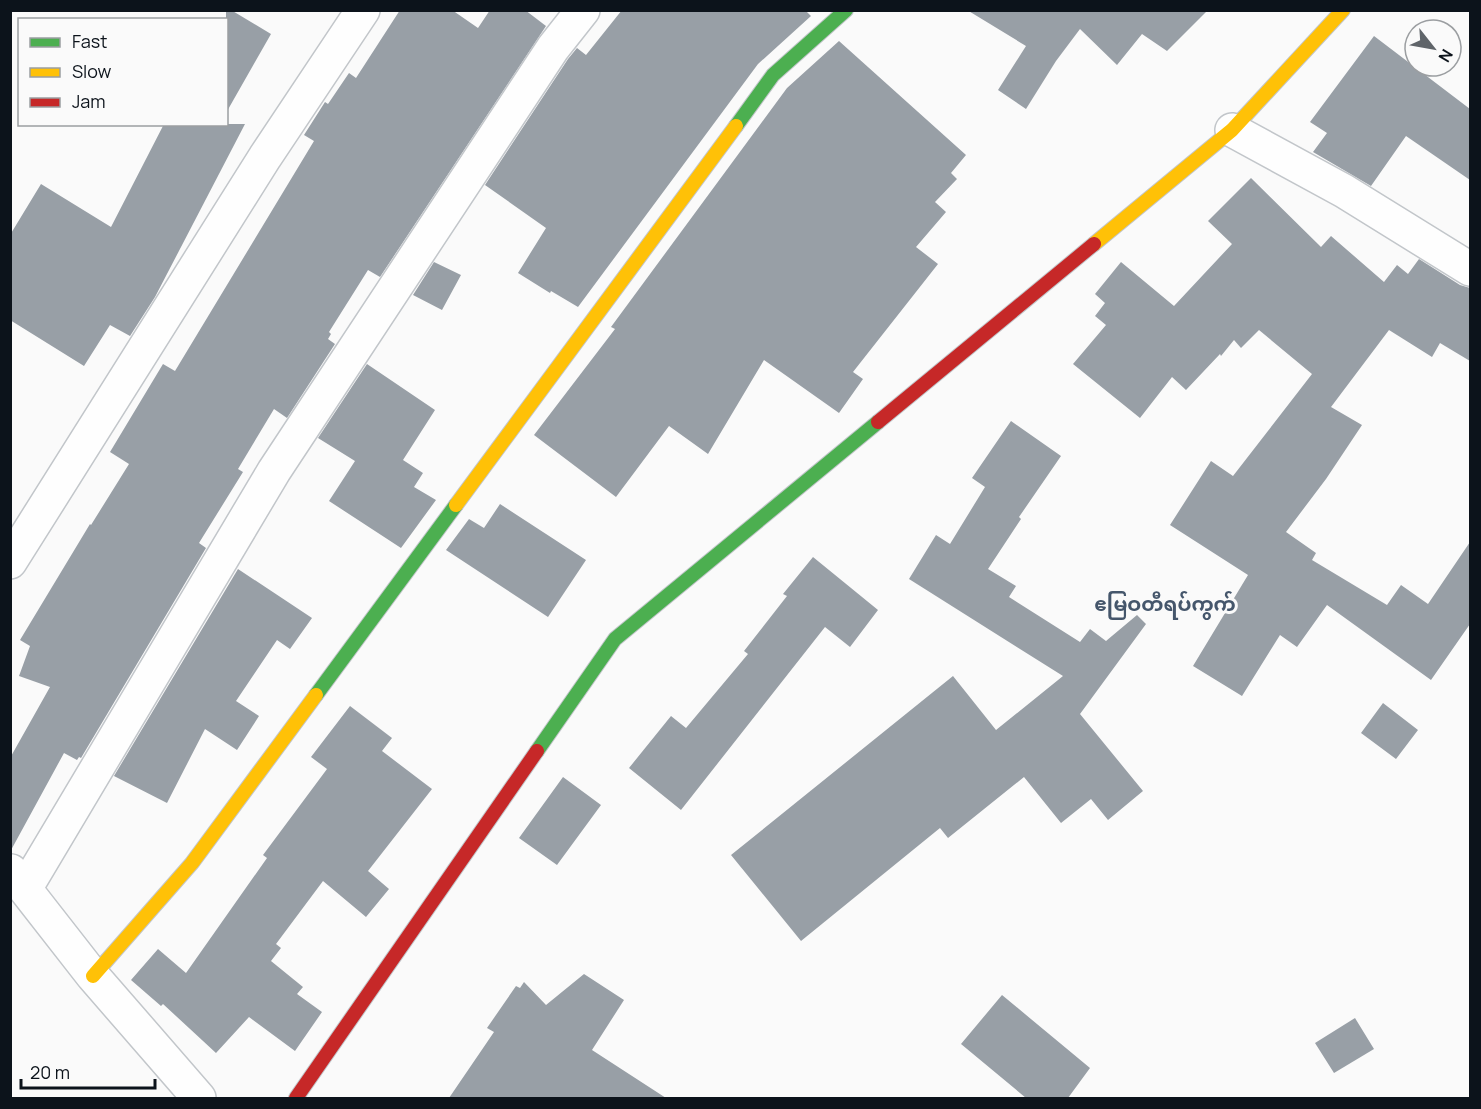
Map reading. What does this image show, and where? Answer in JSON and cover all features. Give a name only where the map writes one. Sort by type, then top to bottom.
[{"type":"street","points":[[10,562],[265,157],[363,10]]},
{"type":"street","points":[[199,1098],[93,976],[18,879],[112,741],[274,471],[553,48],[583,10]]},
{"type":"street","points":[[93,976],[192,863],[773,75],[846,10]]},
{"type":"street","points":[[296,1098],[615,639],[1232,130],[1343,10]]},
{"type":"street","points":[[1232,130],[1344,191],[1470,269]]},
{"type":"building","points":[[226,10],[231,10],[271,34],[228,109],[228,18],[226,18]]},
{"type":"building","points":[[400,10],[452,10],[478,28],[490,10],[525,10],[546,26],[380,277],[368,270],[329,332],[331,334],[328,339],[335,344],[287,418],[274,409],[238,469],[243,472],[199,543],[206,548],[81,758],[77,760],[64,753],[10,852],[10,758],[50,687],[19,676],[30,646],[20,640],[129,464],[110,452],[163,364],[175,371],[314,141],[304,135],[325,102],[328,104],[349,73],[356,78]]},
{"type":"building","points":[[622,10],[805,10],[811,16],[758,64],[578,307],[518,273],[546,228],[485,185],[568,59],[577,48],[586,55]]},
{"type":"building","points":[[967,10],[1208,10],[1167,51],[1142,34],[1117,65],[1080,29],[1056,61],[1026,109],[998,90],[1026,46]]},
{"type":"building","points":[[1374,36],[1403,58],[1403,78],[1429,78],[1470,109],[1470,180],[1406,136],[1371,186],[1313,152],[1327,133],[1310,122]]},
{"type":"building","points":[[839,41],[966,155],[951,173],[957,179],[935,202],[946,212],[916,247],[938,264],[853,372],[863,379],[839,413],[764,360],[708,454],[669,426],[616,497],[534,435],[615,329],[611,327],[787,88]]},
{"type":"building","points":[[245,124],[155,297],[130,336],[110,325],[84,366],[10,320],[10,235],[41,184],[111,227],[163,126]]},
{"type":"building","points":[[1251,178],[1321,247],[1331,236],[1384,282],[1397,265],[1408,274],[1419,259],[1460,285],[1470,288],[1470,361],[1440,343],[1432,357],[1389,330],[1331,407],[1362,425],[1326,479],[1286,532],[1316,553],[1312,560],[1387,605],[1401,585],[1428,604],[1470,542],[1470,624],[1431,680],[1327,605],[1297,647],[1280,635],[1242,696],[1193,666],[1248,575],[1170,525],[1211,461],[1233,476],[1312,374],[1259,330],[1241,348],[1234,340],[1186,390],[1172,377],[1140,418],[1073,364],[1106,325],[1095,316],[1105,303],[1095,294],[1121,262],[1174,306],[1232,244],[1208,221]]},
{"type":"building","points":[[434,262],[461,275],[442,310],[413,295]]},
{"type":"building","points":[[367,364],[435,410],[403,460],[423,473],[414,487],[436,500],[401,548],[329,501],[355,461],[318,438]]},
{"type":"building","points":[[1011,421],[1061,456],[1019,517],[1021,519],[988,569],[1016,586],[1009,597],[1080,642],[1090,629],[1106,641],[1137,615],[1146,624],[1080,714],[1143,791],[1108,820],[1091,799],[1061,823],[1024,777],[948,838],[940,828],[801,941],[731,855],[953,676],[996,730],[1063,676],[909,579],[936,535],[950,544],[985,487],[972,478]]},
{"type":"building","points":[[500,504],[586,560],[548,617],[446,550],[469,519],[484,528]]},
{"type":"building","points":[[813,557],[878,610],[850,647],[825,627],[681,810],[629,768],[671,716],[686,728],[748,654],[744,651],[787,596],[783,594]]},
{"type":"building","points":[[238,569],[312,618],[290,649],[277,640],[236,701],[259,716],[237,750],[205,729],[167,803],[114,776]]},
{"type":"building","points":[[1383,703],[1418,730],[1396,759],[1361,733]]},
{"type":"building","points":[[350,706],[392,738],[382,751],[432,789],[368,871],[389,889],[366,917],[323,881],[276,944],[281,948],[271,961],[303,987],[297,994],[322,1012],[295,1051],[249,1017],[216,1053],[163,1004],[161,1006],[131,980],[158,949],[186,973],[267,858],[263,855],[327,769],[311,757]]},
{"type":"building","points":[[563,777],[601,805],[557,865],[519,838]]},
{"type":"building","points":[[584,974],[624,1000],[592,1050],[666,1098],[449,1098],[494,1032],[487,1028],[516,986],[520,988],[524,982],[546,1005]]},
{"type":"building","points":[[1002,995],[1090,1068],[1068,1098],[1026,1098],[961,1044]]},
{"type":"building","points":[[1355,1018],[1374,1049],[1334,1073],[1315,1043]]},
{"type":"traffic: fast","points":[[736,126],[773,75],[846,10]]},
{"type":"traffic: fast","points":[[537,751],[615,639],[878,422]]},
{"type":"traffic: fast","points":[[316,695],[456,505]]},
{"type":"traffic: slow","points":[[1094,244],[1232,130],[1343,10]]},
{"type":"traffic: slow","points":[[456,505],[736,126]]},
{"type":"traffic: slow","points":[[93,976],[192,863],[316,695]]},
{"type":"traffic: jam","points":[[878,422],[1094,244]]},
{"type":"traffic: jam","points":[[296,1098],[537,751]]},
{"type":"district","name":"ဧမြဝတီရပ်ကွက်","points":[[1165,604]]}]
